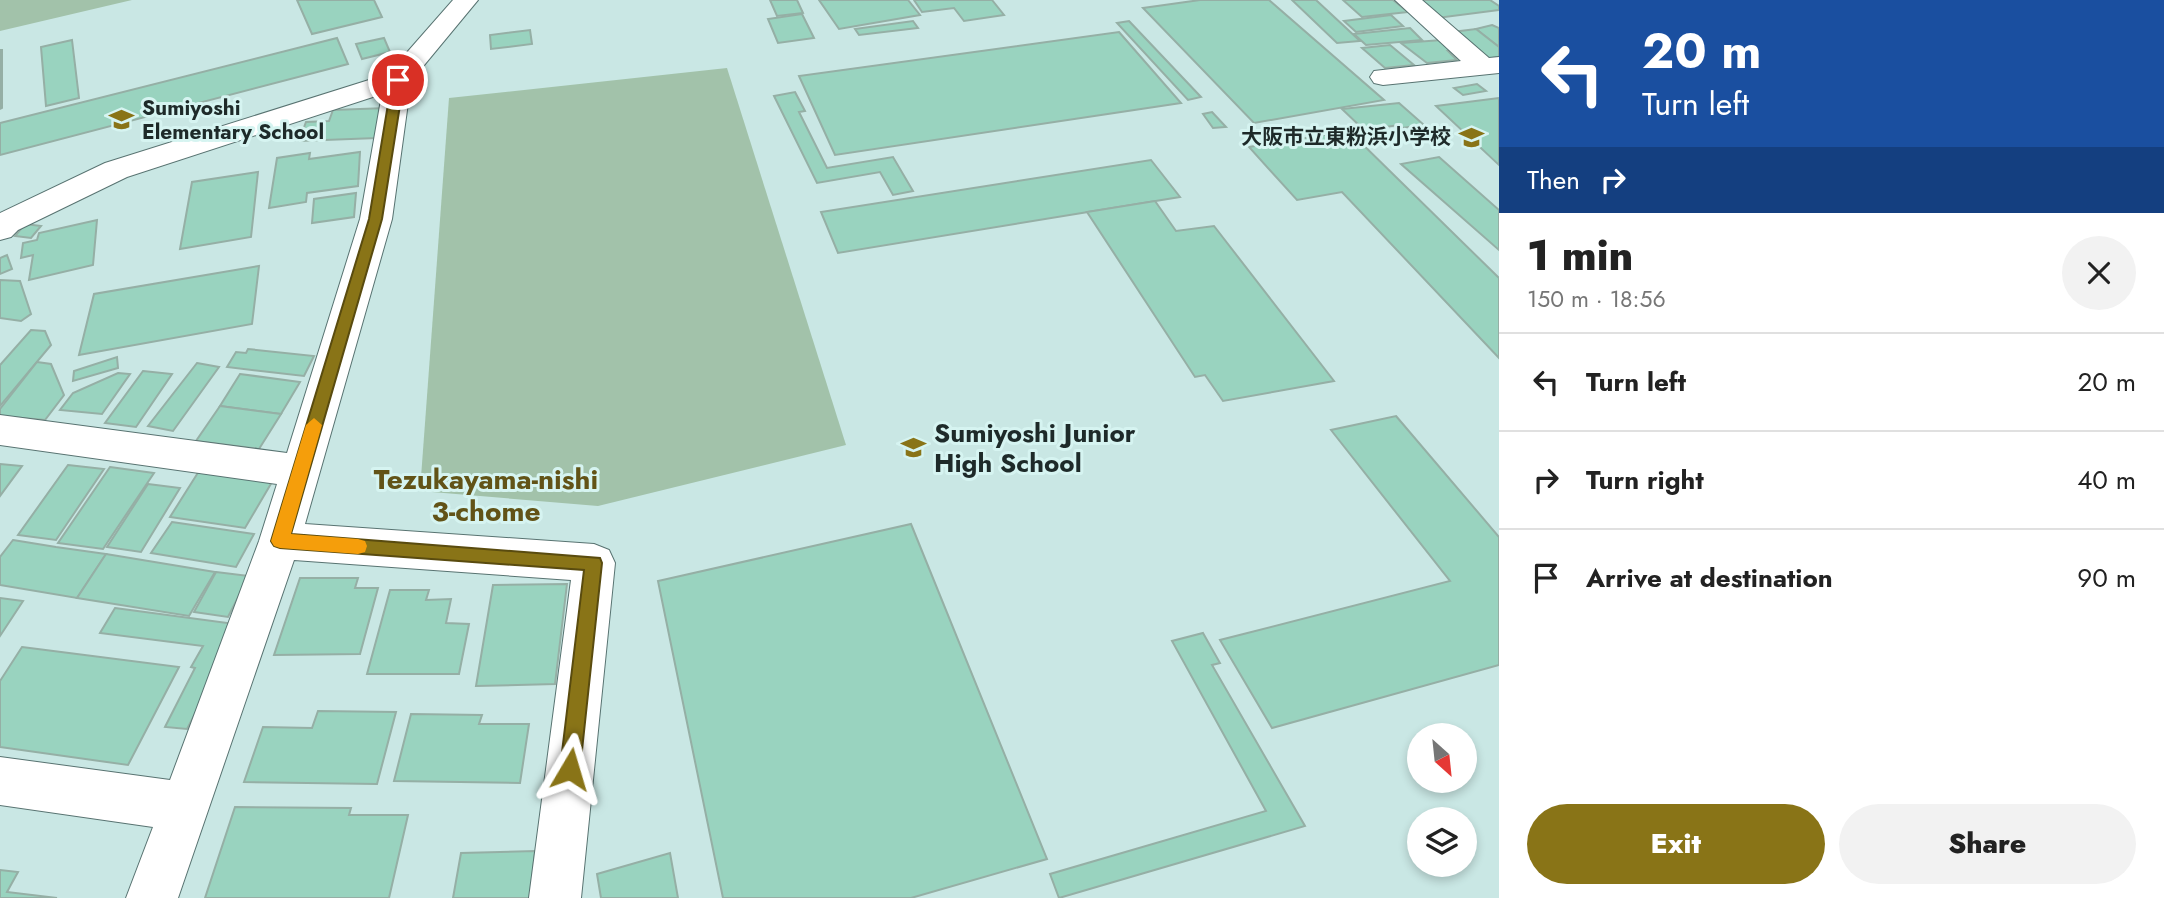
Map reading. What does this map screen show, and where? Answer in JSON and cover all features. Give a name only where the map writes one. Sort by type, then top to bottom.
[{"type":"street","points":[[152,898],[280,541],[376,219],[398,80],[466,0]]},
{"type":"street","points":[[1408,0],[1491,66]]},
{"type":"street","points":[[1383,77],[1491,66]]},
{"type":"street","points":[[0,229],[7,222],[116,170],[398,80]]},
{"type":"street","points":[[0,430],[300,471]]},
{"type":"street","points":[[280,541],[594,563],[555,898]]},
{"type":"street","points":[[0,781],[184,807]]},
{"type":"green space","points":[[0,0],[132,0],[0,31]]},
{"type":"green space","points":[[727,68],[846,445],[598,506],[420,491],[449,98]]},
{"type":"building","points":[[297,0],[374,0],[382,17],[312,34]]},
{"type":"building","points":[[770,0],[797,0],[803,13],[777,16]]},
{"type":"building","points":[[819,0],[908,0],[920,15],[839,29]]},
{"type":"building","points":[[914,0],[992,0],[1004,15],[964,21],[954,8],[922,12]]},
{"type":"building","points":[[1200,0],[1269,0],[1384,100],[1254,123],[1143,8]]},
{"type":"building","points":[[1292,0],[1316,0],[1360,41],[1337,43]]},
{"type":"building","points":[[1343,0],[1393,0],[1408,12],[1362,17]]},
{"type":"building","points":[[1417,0],[1490,0],[1499,6],[1499,10],[1437,18]]},
{"type":"building","points":[[802,14],[814,38],[778,43],[768,19]]},
{"type":"building","points":[[1391,15],[1403,26],[1356,32],[1344,21]]},
{"type":"building","points":[[913,21],[918,28],[859,35],[855,29]]},
{"type":"building","points":[[1129,21],[1201,97],[1188,100],[1117,23]]},
{"type":"building","points":[[1492,25],[1499,28],[1499,47],[1476,29]]},
{"type":"building","points":[[1410,28],[1422,40],[1366,45],[1354,34]]},
{"type":"building","points":[[1476,29],[1499,47],[1499,57],[1485,59],[1452,32]]},
{"type":"building","points":[[530,30],[532,44],[491,49],[490,35]]},
{"type":"building","points":[[1119,32],[1181,103],[835,155],[799,76]]},
{"type":"building","points":[[337,38],[348,64],[0,155],[0,123]]},
{"type":"building","points":[[384,38],[390,52],[362,59],[356,44]]},
{"type":"building","points":[[72,40],[79,98],[46,106],[41,47]]},
{"type":"building","points":[[1442,40],[1454,51],[1448,51],[1457,60],[1427,63],[1401,43]]},
{"type":"building","points":[[1390,45],[1414,65],[1385,68],[1362,48]]},
{"type":"building","points":[[0,50],[2,108],[0,109]]},
{"type":"building","points":[[1477,84],[1486,91],[1463,95],[1454,88]]},
{"type":"building","points":[[795,92],[805,111],[799,112],[827,168],[893,157],[913,191],[893,195],[880,172],[817,183],[774,96]]},
{"type":"building","points":[[1499,98],[1499,165],[1436,106]]},
{"type":"building","points":[[1399,103],[1424,125],[1364,130],[1342,109]]},
{"type":"building","points":[[386,108],[377,138],[299,141],[306,122],[329,121],[333,110]]},
{"type":"building","points":[[1212,112],[1226,127],[1213,128],[1203,114]]},
{"type":"building","points":[[1349,131],[1499,278],[1499,358],[1342,192],[1297,200],[1249,147]]},
{"type":"building","points":[[360,152],[358,186],[307,193],[306,202],[269,208],[277,158],[310,153],[309,159]]},
{"type":"building","points":[[1439,157],[1499,210],[1499,250],[1401,164]]},
{"type":"building","points":[[1151,160],[1180,197],[838,253],[821,212]]},
{"type":"building","points":[[258,172],[251,237],[180,249],[192,182]]},
{"type":"building","points":[[356,193],[354,217],[312,223],[314,199]]},
{"type":"building","points":[[1155,201],[1176,231],[1214,226],[1334,381],[1223,401],[1205,375],[1195,377],[1087,212]]},
{"type":"building","points":[[97,220],[93,265],[29,280],[33,255],[21,258],[23,243],[37,240],[39,233]]},
{"type":"building","points":[[25,224],[41,226],[31,238],[15,236]]},
{"type":"building","points":[[7,255],[12,269],[0,274],[0,258]]},
{"type":"building","points":[[259,266],[252,324],[79,355],[94,294]]},
{"type":"building","points":[[0,280],[20,281],[31,314],[21,321],[0,318]]},
{"type":"building","points":[[31,330],[45,331],[51,345],[0,406],[0,365]]},
{"type":"building","points":[[248,349],[314,356],[304,376],[227,367],[236,352],[246,353]]},
{"type":"building","points":[[117,357],[118,368],[73,381],[74,371]]},
{"type":"building","points":[[37,362],[51,364],[64,395],[45,420],[0,416],[0,409]]},
{"type":"building","points":[[197,363],[219,367],[173,431],[148,426]]},
{"type":"building","points":[[143,371],[172,374],[136,427],[105,423]]},
{"type":"building","points":[[118,373],[130,374],[102,414],[60,410],[73,393]]},
{"type":"building","points":[[240,374],[300,382],[281,414],[220,406]]},
{"type":"building","points":[[220,406],[281,414],[259,449],[196,441]]},
{"type":"building","points":[[1396,416],[1499,537],[1499,665],[1272,728],[1220,640],[1450,581],[1331,430]]},
{"type":"building","points":[[0,464],[22,466],[0,496]]},
{"type":"building","points":[[68,465],[104,469],[56,540],[18,535]]},
{"type":"building","points":[[110,467],[154,473],[103,549],[58,543]]},
{"type":"building","points":[[199,471],[272,482],[245,528],[170,517]]},
{"type":"building","points":[[148,484],[180,488],[141,552],[107,547]]},
{"type":"building","points":[[172,522],[254,534],[236,567],[151,553]]},
{"type":"building","points":[[911,524],[1047,859],[911,898],[723,898],[658,581]]},
{"type":"building","points":[[13,540],[106,554],[77,598],[0,585],[0,557]]},
{"type":"building","points":[[106,554],[215,572],[189,616],[77,598]]},
{"type":"building","points":[[216,572],[249,576],[228,617],[194,612]]},
{"type":"building","points":[[300,578],[358,578],[355,588],[378,588],[360,654],[274,655]]},
{"type":"building","points":[[567,584],[555,684],[476,686],[493,585]]},
{"type":"building","points":[[390,590],[429,590],[426,600],[451,599],[446,623],[469,624],[459,674],[367,674]]},
{"type":"building","points":[[0,598],[23,601],[0,636]]},
{"type":"building","points":[[115,608],[235,624],[210,673],[216,674],[187,729],[165,727],[195,668],[191,667],[203,646],[100,633]]},
{"type":"building","points":[[1203,633],[1220,663],[1212,665],[1305,826],[1059,898],[1050,874],[1266,811],[1172,641]]},
{"type":"building","points":[[22,647],[179,667],[128,765],[0,747],[0,681]]},
{"type":"building","points":[[318,711],[396,712],[377,784],[244,782],[263,727],[312,728]]},
{"type":"building","points":[[411,714],[482,715],[479,724],[529,724],[520,783],[394,781]]},
{"type":"building","points":[[235,807],[351,808],[349,815],[408,815],[389,898],[205,898]]},
{"type":"building","points":[[535,851],[530,898],[453,898],[461,853]]},
{"type":"building","points":[[670,853],[678,898],[601,898],[597,874]]},
{"type":"building","points":[[0,870],[18,872],[7,892],[57,898],[0,898]]},
{"type":"slow traffic","points":[[314,425],[280,541],[358,546]]},
{"type":"place","name":"Sumiyoshi Elementary School","points":[[122,120]]},
{"type":"place","name":"大阪市立東粉浜小学校","points":[[1471,137]]},
{"type":"place","name":"Sumiyoshi Junior High School","points":[[914,448]]},
{"type":"district","name":"Tezukayama-nishi 3-chome","points":[[486,495]]},
{"type":"route","points":[[398,80],[376,219],[280,541],[594,563],[570,769]]}]
